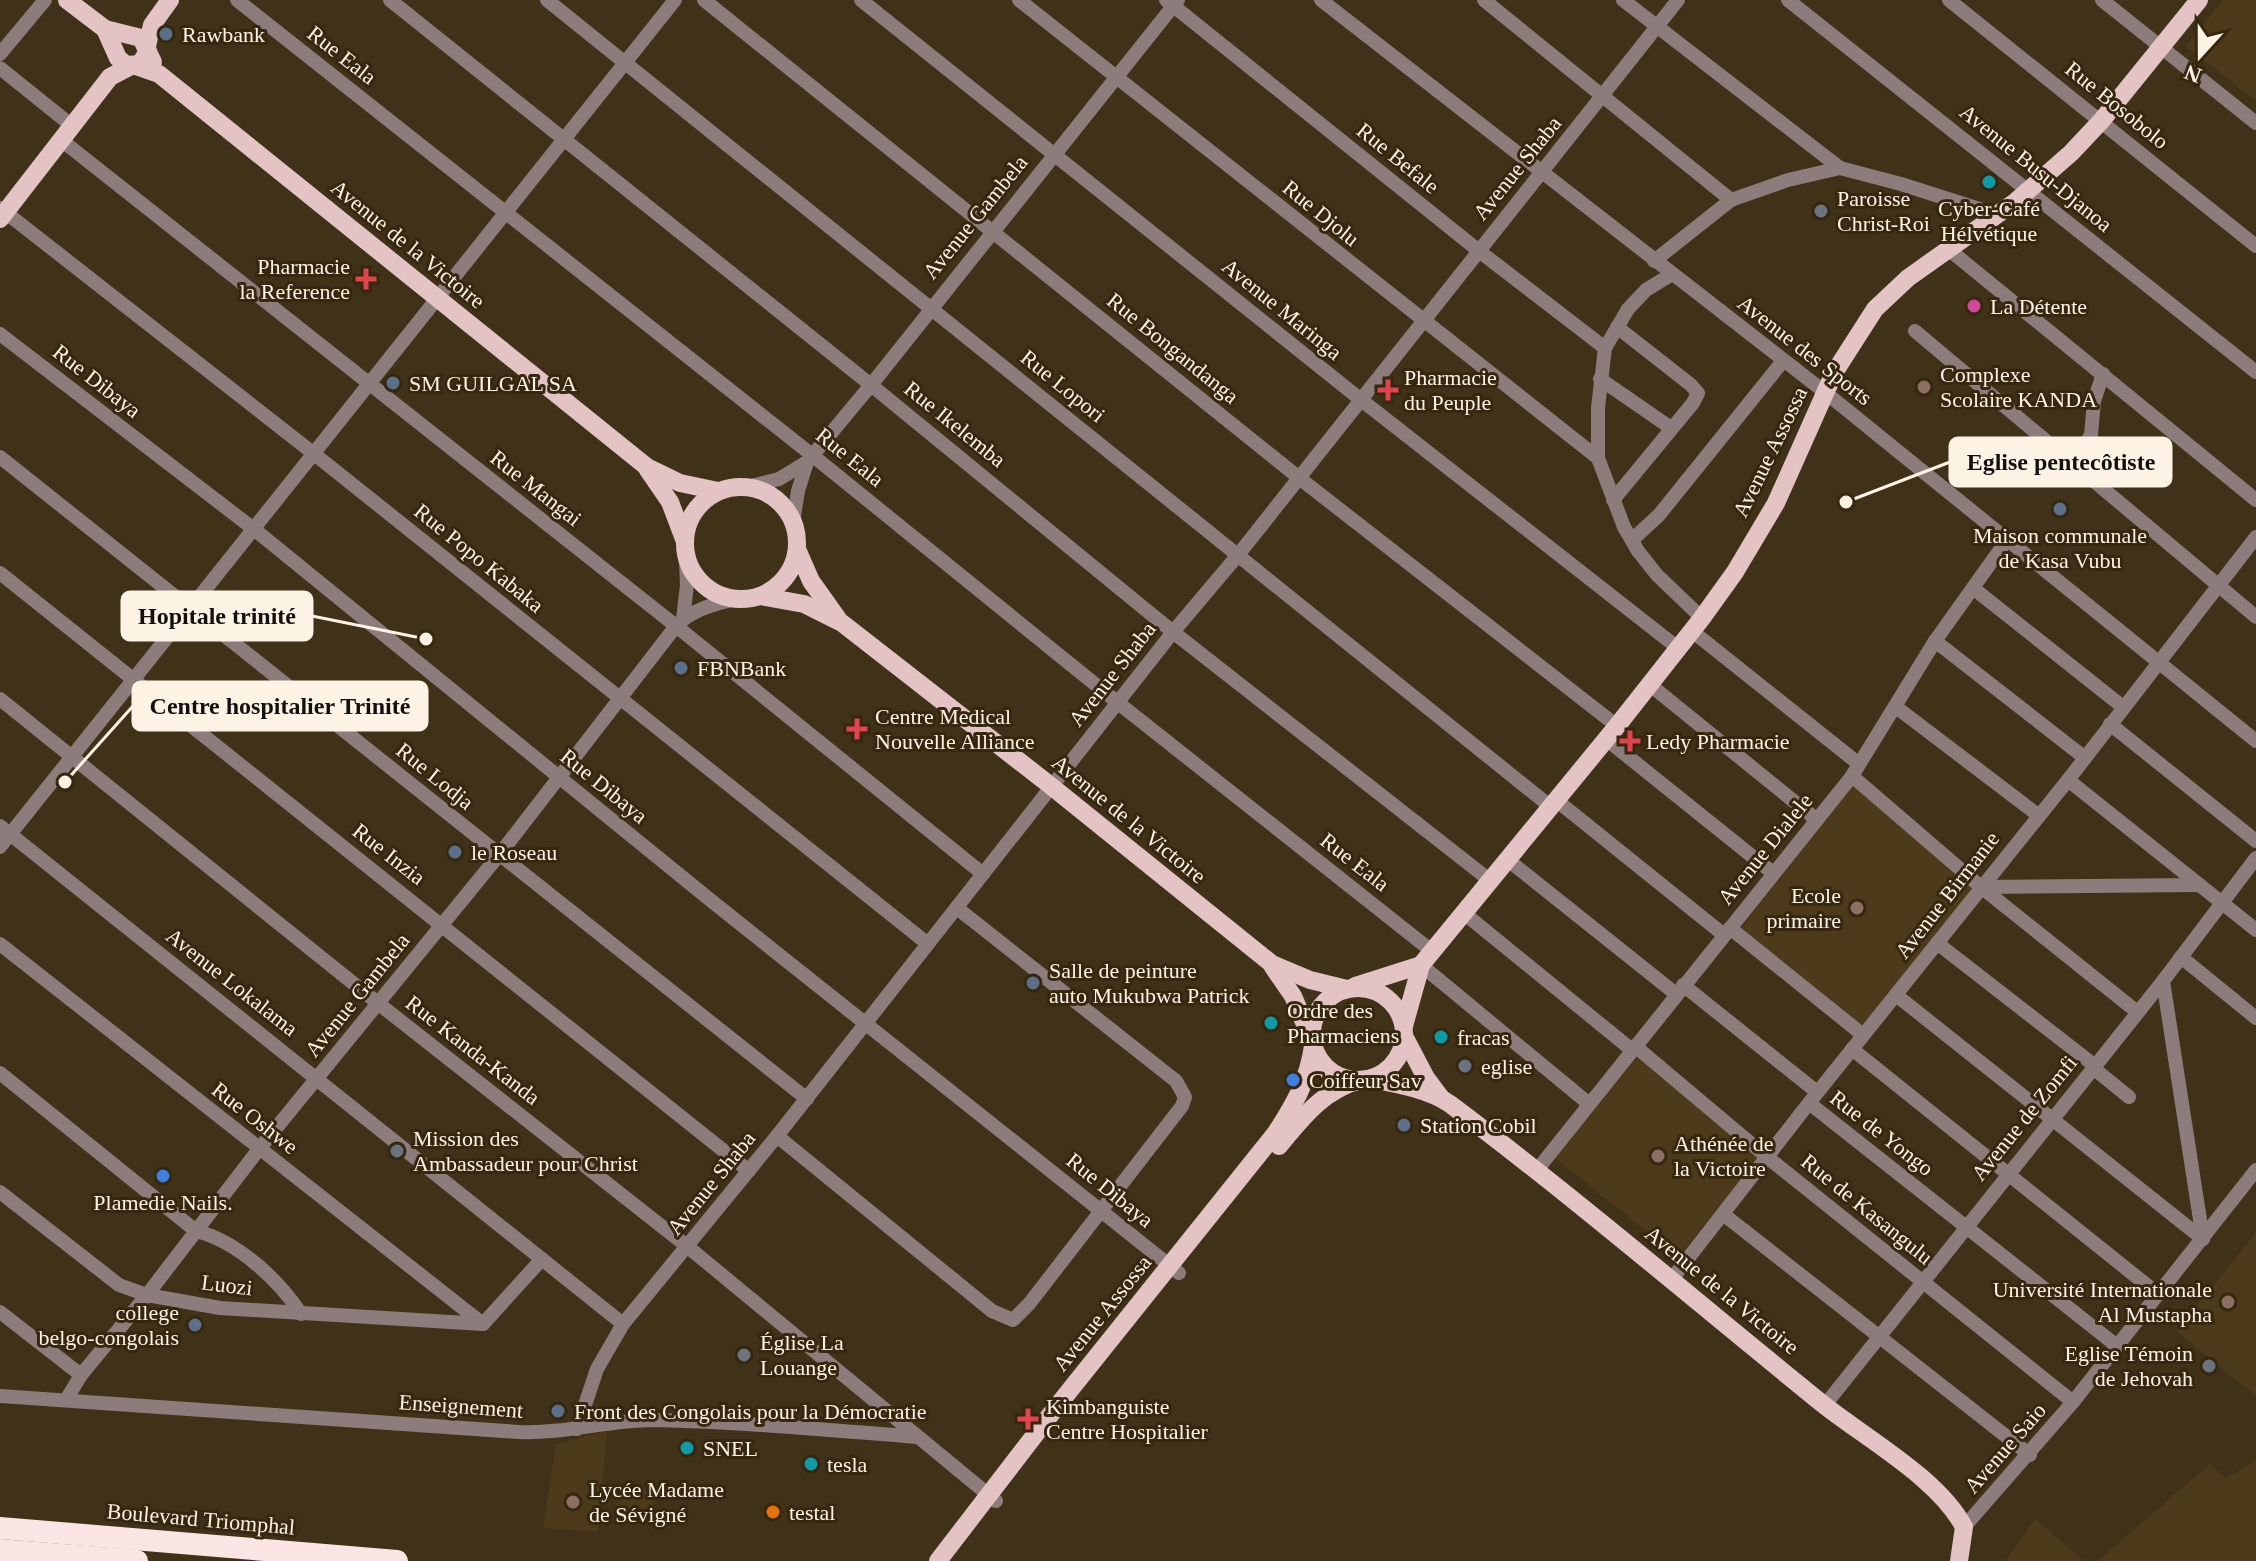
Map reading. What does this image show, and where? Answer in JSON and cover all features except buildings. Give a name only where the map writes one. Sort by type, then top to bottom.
[{"type":"highway","name":"Boulevard Triomphal","points":[[0,1528],[397,1561]]},
{"type":"highway","points":[[0,1550],[137,1561]]},
{"type":"main road","points":[[67,0],[135,48]]},
{"type":"main road","points":[[2,213],[170,0]]},
{"type":"main road","name":"Avenue Assossa","points":[[1427,958],[1611,733],[1735,572],[1776,503],[1853,341],[1875,309],[1947,248],[2030,190],[2102,120],[2199,0]]},
{"type":"main road","name":"Avenue de la Victoire","points":[[135,48],[159,74],[647,467]]},
{"type":"main road","points":[[647,467],[680,483],[718,491],[747,487],[766,493],[782,505],[793,522],[797,549],[811,581],[842,623]]},
{"type":"main road","points":[[647,467],[670,502],[684,540],[686,559],[705,587],[720,596],[737,599],[760,596],[804,604],[842,623]]},
{"type":"main road","points":[[684,540],[694,511],[718,491]]},
{"type":"main road","points":[[760,596],[781,583],[794,562],[797,549]]},
{"type":"main road","name":"Avenue de la Victoire","points":[[842,623],[1272,964]]},
{"type":"main road","points":[[1279,1137],[1306,1080],[1312,1043],[1311,1026],[1323,1002],[1334,994],[1427,958]]},
{"type":"main road","points":[[1279,1137],[1319,1101],[1341,1087],[1366,1080],[1390,1067],[1398,1058],[1427,958]]},
{"type":"main road","points":[[1272,964],[1310,980],[1365,988],[1390,1001],[1399,1012],[1419,1066],[1441,1098]]},
{"type":"main road","points":[[1272,964],[1293,996],[1312,1043],[1328,1070],[1344,1078],[1410,1087],[1441,1098]]},
{"type":"main road","name":"Avenue de la Victoire","points":[[1441,1098],[1537,1170],[1825,1405],[1935,1490],[1947,1501],[1964,1527]]},
{"type":"main road","name":"Avenue Assossa","points":[[938,1561],[1061,1417],[1279,1137]]},
{"type":"main road","name":"Avenue Assossa","points":[[950,1561],[992,1498]]},
{"type":"main road","points":[[1959,1561],[1964,1527]]},
{"type":"street","points":[[0,54],[45,0]]},
{"type":"street","name":"Rue Eala","points":[[237,0],[1117,702],[1427,958],[1588,1103]]},
{"type":"street","name":"Rue Ikelemba","points":[[390,0],[871,385],[1173,632],[1492,882]]},
{"type":"street","name":"Rue Lopori","points":[[547,0],[1238,555],[1554,803],[1863,1035]]},
{"type":"street","points":[[0,847],[5,830],[73,759],[368,383],[507,214],[675,0]]},
{"type":"street","name":"Rue Bongandanga","points":[[704,0],[1298,477],[1611,733],[1773,873]]},
{"type":"street","name":"Avenue Maringa","points":[[861,0],[1360,399],[1678,648]]},
{"type":"street","name":"Rue Djolu","points":[[1019,0],[1598,458]]},
{"type":"street","name":"Avenue des Sports","points":[[1321,0],[1826,393],[2256,741]]},
{"type":"street","points":[[1484,0],[1731,200]]},
{"type":"street","points":[[1623,0],[1840,168],[1998,215]]},
{"type":"street","name":"Avenue Shaba","points":[[577,1429],[597,1369],[623,1324],[807,1099],[1117,702],[1238,555],[1678,0]]},
{"type":"street","name":"Avenue Busu-Djanoa","points":[[1788,0],[2256,372]]},
{"type":"street","name":"Rue Bosobolo","points":[[1949,0],[2256,246]]},
{"type":"street","points":[[2102,0],[2256,123]]},
{"type":"street","name":"Avenue Gambela","points":[[810,458],[1172,2]]},
{"type":"street","name":"Rue Befale","points":[[1172,2],[1479,251],[1605,348]]},
{"type":"street","name":"Rue Mangai","points":[[0,68],[65,132],[368,383],[679,622],[983,874]]},
{"type":"street","points":[[1654,261],[1731,200],[1788,180],[1840,168]]},
{"type":"street","name":"Rue Popo Kabaka","points":[[2,213],[313,453],[928,944]]},
{"type":"street","points":[[1947,248],[2256,500]]},
{"type":"street","points":[[1672,274],[1646,290],[1628,309],[1605,348],[1600,379],[1598,458],[1632,540],[1697,624],[1981,887],[2136,1011]]},
{"type":"street","points":[[1613,500],[1698,393],[1617,327]]},
{"type":"street","points":[[1915,331],[2256,617]]},
{"type":"street","name":"Rue Dibaya","points":[[0,334],[255,530],[557,777],[1175,1270]]},
{"type":"street","points":[[1632,540],[1659,515],[1783,361]]},
{"type":"street","points":[[2073,464],[2091,435],[2094,401],[2103,374]]},
{"type":"street","points":[[1600,379],[1671,428]]},
{"type":"street","name":"Rue Lodja","points":[[0,457],[807,1099]]},
{"type":"street","points":[[747,487],[779,479],[810,458]]},
{"type":"street","points":[[793,522],[798,491],[810,458]]},
{"type":"street","name":"Avenue Birmanie","points":[[1672,1279],[1813,1097],[2068,780],[2256,537]]},
{"type":"street","name":"Avenue Dialele","points":[[1537,1170],[1856,770],[1935,641],[2007,540]]},
{"type":"street","points":[[679,622],[687,585],[686,559]]},
{"type":"street","name":"Rue Inzia","points":[[0,573],[749,1171]]},
{"type":"street","points":[[1973,588],[2123,707]]},
{"type":"street","points":[[679,622],[712,605],[737,599]]},
{"type":"street","name":"Avenue Gambela","points":[[66,1400],[81,1375],[259,1149],[499,855],[679,622]]},
{"type":"street","points":[[1935,641],[2085,758]]},
{"type":"street","points":[[1649,684],[1817,820]]},
{"type":"street","name":"Rue Kanda-Kanda","points":[[0,699],[379,1004],[688,1247],[992,1498]]},
{"type":"street","points":[[1896,707],[2038,815]]},
{"type":"street","points":[[2110,724],[2256,841]]},
{"type":"street","points":[[2068,780],[2256,930]]},
{"type":"street","name":"Avenue Lokalama","points":[[5,830],[623,1324]]},
{"type":"street","name":"Avenue de Zomfi","points":[[1825,1405],[2136,1011],[2163,981],[2256,858]]},
{"type":"street","name":"Rue de Yongo","points":[[1508,860],[1679,990],[1813,1097],[1965,1226],[2117,1346]]},
{"type":"street","points":[[1981,887],[2200,885]]},
{"type":"street","points":[[777,1136],[992,1311],[1013,1320],[1029,1304],[1182,1106],[1185,1097],[1176,1081],[957,908]]},
{"type":"street","name":"Rue de Kasangulu","points":[[1465,914],[2073,1402]]},
{"type":"street","points":[[1937,943],[2129,1097]]},
{"type":"street","name":"Rue Oshwe","points":[[0,944],[483,1324]]},
{"type":"street","points":[[2181,957],[2256,1018]]},
{"type":"street","points":[[2163,981],[2203,1239]]},
{"type":"street","points":[[1896,995],[2203,1239]]},
{"type":"street","points":[[1852,1049],[2158,1294]]},
{"type":"street","points":[[0,1073],[196,1231],[219,1239],[251,1261],[291,1298],[301,1314]]},
{"type":"street","name":"Avenue Saio","points":[[1964,1527],[2030,1455],[2256,1170]]},
{"type":"street","name":"Luozi","points":[[0,1192],[119,1285],[147,1295],[220,1308],[483,1324]]},
{"type":"street","points":[[1723,1214],[2030,1455]]},
{"type":"street","points":[[483,1324],[542,1259]]},
{"type":"street","points":[[0,1312],[81,1375]]},
{"type":"street","name":"Enseignement","points":[[0,1396],[540,1433],[606,1423],[654,1420],[918,1437]]},
{"type":"shaded area","points":[[2223,0],[2256,0],[2256,101],[2186,46]]},
{"type":"shaded area","name":"Ecole primaire","points":[[1855,782],[1974,888],[1862,1027],[1740,929]]},
{"type":"shaded area","name":"Athénée de la Victoire","points":[[1640,1054],[1761,1154],[1679,1257],[1555,1158]]},
{"type":"shaded area","name":"Université Internationale Al Mustapha","points":[[2256,1233],[2256,1396],[2176,1331]]},
{"type":"shaded area","name":"Lycée Madame de Sévigné","points":[[607,1431],[598,1532],[543,1528],[556,1444]]},
{"type":"shaded area","points":[[2256,1460],[2256,1561],[2097,1561],[2210,1464],[2226,1478]]},
{"type":"shaded area","points":[[619,1487],[656,1491],[654,1515],[617,1511]]},
{"type":"shaded area","points":[[2036,1519],[2084,1561],[2005,1561]]},
{"type":"place","name":"Rawbank","points":[[166,34]]},
{"type":"place","name":"Cyber-Café Hélvétique","points":[[1989,182]]},
{"type":"place","name":"Paroisse Christ-Roi","points":[[1821,211]]},
{"type":"place","name":"Pharmacie la Reference","points":[[366,279]]},
{"type":"place","name":"La Détente","points":[[1974,306]]},
{"type":"place","name":"SM GUILGAL SA","points":[[393,383]]},
{"type":"place","name":"Complexe Scolaire KANDA","points":[[1924,387]]},
{"type":"place","name":"Pharmacie du Peuple","points":[[1388,390]]},
{"type":"place","name":"Eglise pentecôtiste","points":[[1846,502]]},
{"type":"place","name":"Maison communale de Kasa Vubu","points":[[2060,509]]},
{"type":"place","name":"Hopitale trinité","points":[[426,639]]},
{"type":"place","name":"FBNBank","points":[[681,668]]},
{"type":"place","name":"Centre Medical Nouvelle Alliance","points":[[857,729]]},
{"type":"place","name":"Ledy Pharmacie","points":[[1630,741]]},
{"type":"place","name":"Centre hospitalier Trinité","points":[[65,782]]},
{"type":"place","name":"le Roseau","points":[[455,852]]},
{"type":"place","name":"Ecole primaire","points":[[1857,908]]},
{"type":"place","name":"Salle de peinture auto Mukubwa Patrick","points":[[1033,983]]},
{"type":"place","name":"Ordre des Pharmaciens","points":[[1271,1023]]},
{"type":"place","name":"fracas","points":[[1441,1037]]},
{"type":"place","name":"eglise","points":[[1465,1066]]},
{"type":"place","name":"Coiffeur Sav","points":[[1293,1080]]},
{"type":"place","name":"Station Cobil","points":[[1404,1125]]},
{"type":"place","name":"Mission des Ambassadeur pour Christ","points":[[397,1151]]},
{"type":"place","name":"Athénée de la Victoire","points":[[1658,1156]]},
{"type":"place","name":"Plamedie Nails.","points":[[163,1176]]},
{"type":"place","name":"Université Internationale Al Mustapha","points":[[2228,1302]]},
{"type":"place","name":"college belgo-congolais","points":[[195,1325]]},
{"type":"place","name":"Église La Louange","points":[[744,1355]]},
{"type":"place","name":"Eglise Témoin de Jehovah","points":[[2209,1366]]},
{"type":"place","name":"Front des Congolais pour la Démocratie","points":[[558,1411]]},
{"type":"place","name":"Kimbanguiste Centre Hospitalier","points":[[1028,1419]]},
{"type":"place","name":"SNEL","points":[[687,1448]]},
{"type":"place","name":"tesla","points":[[811,1464]]},
{"type":"place","name":"Lycée Madame de Sévigné","points":[[573,1502]]},
{"type":"place","name":"testal","points":[[773,1512]]}]
